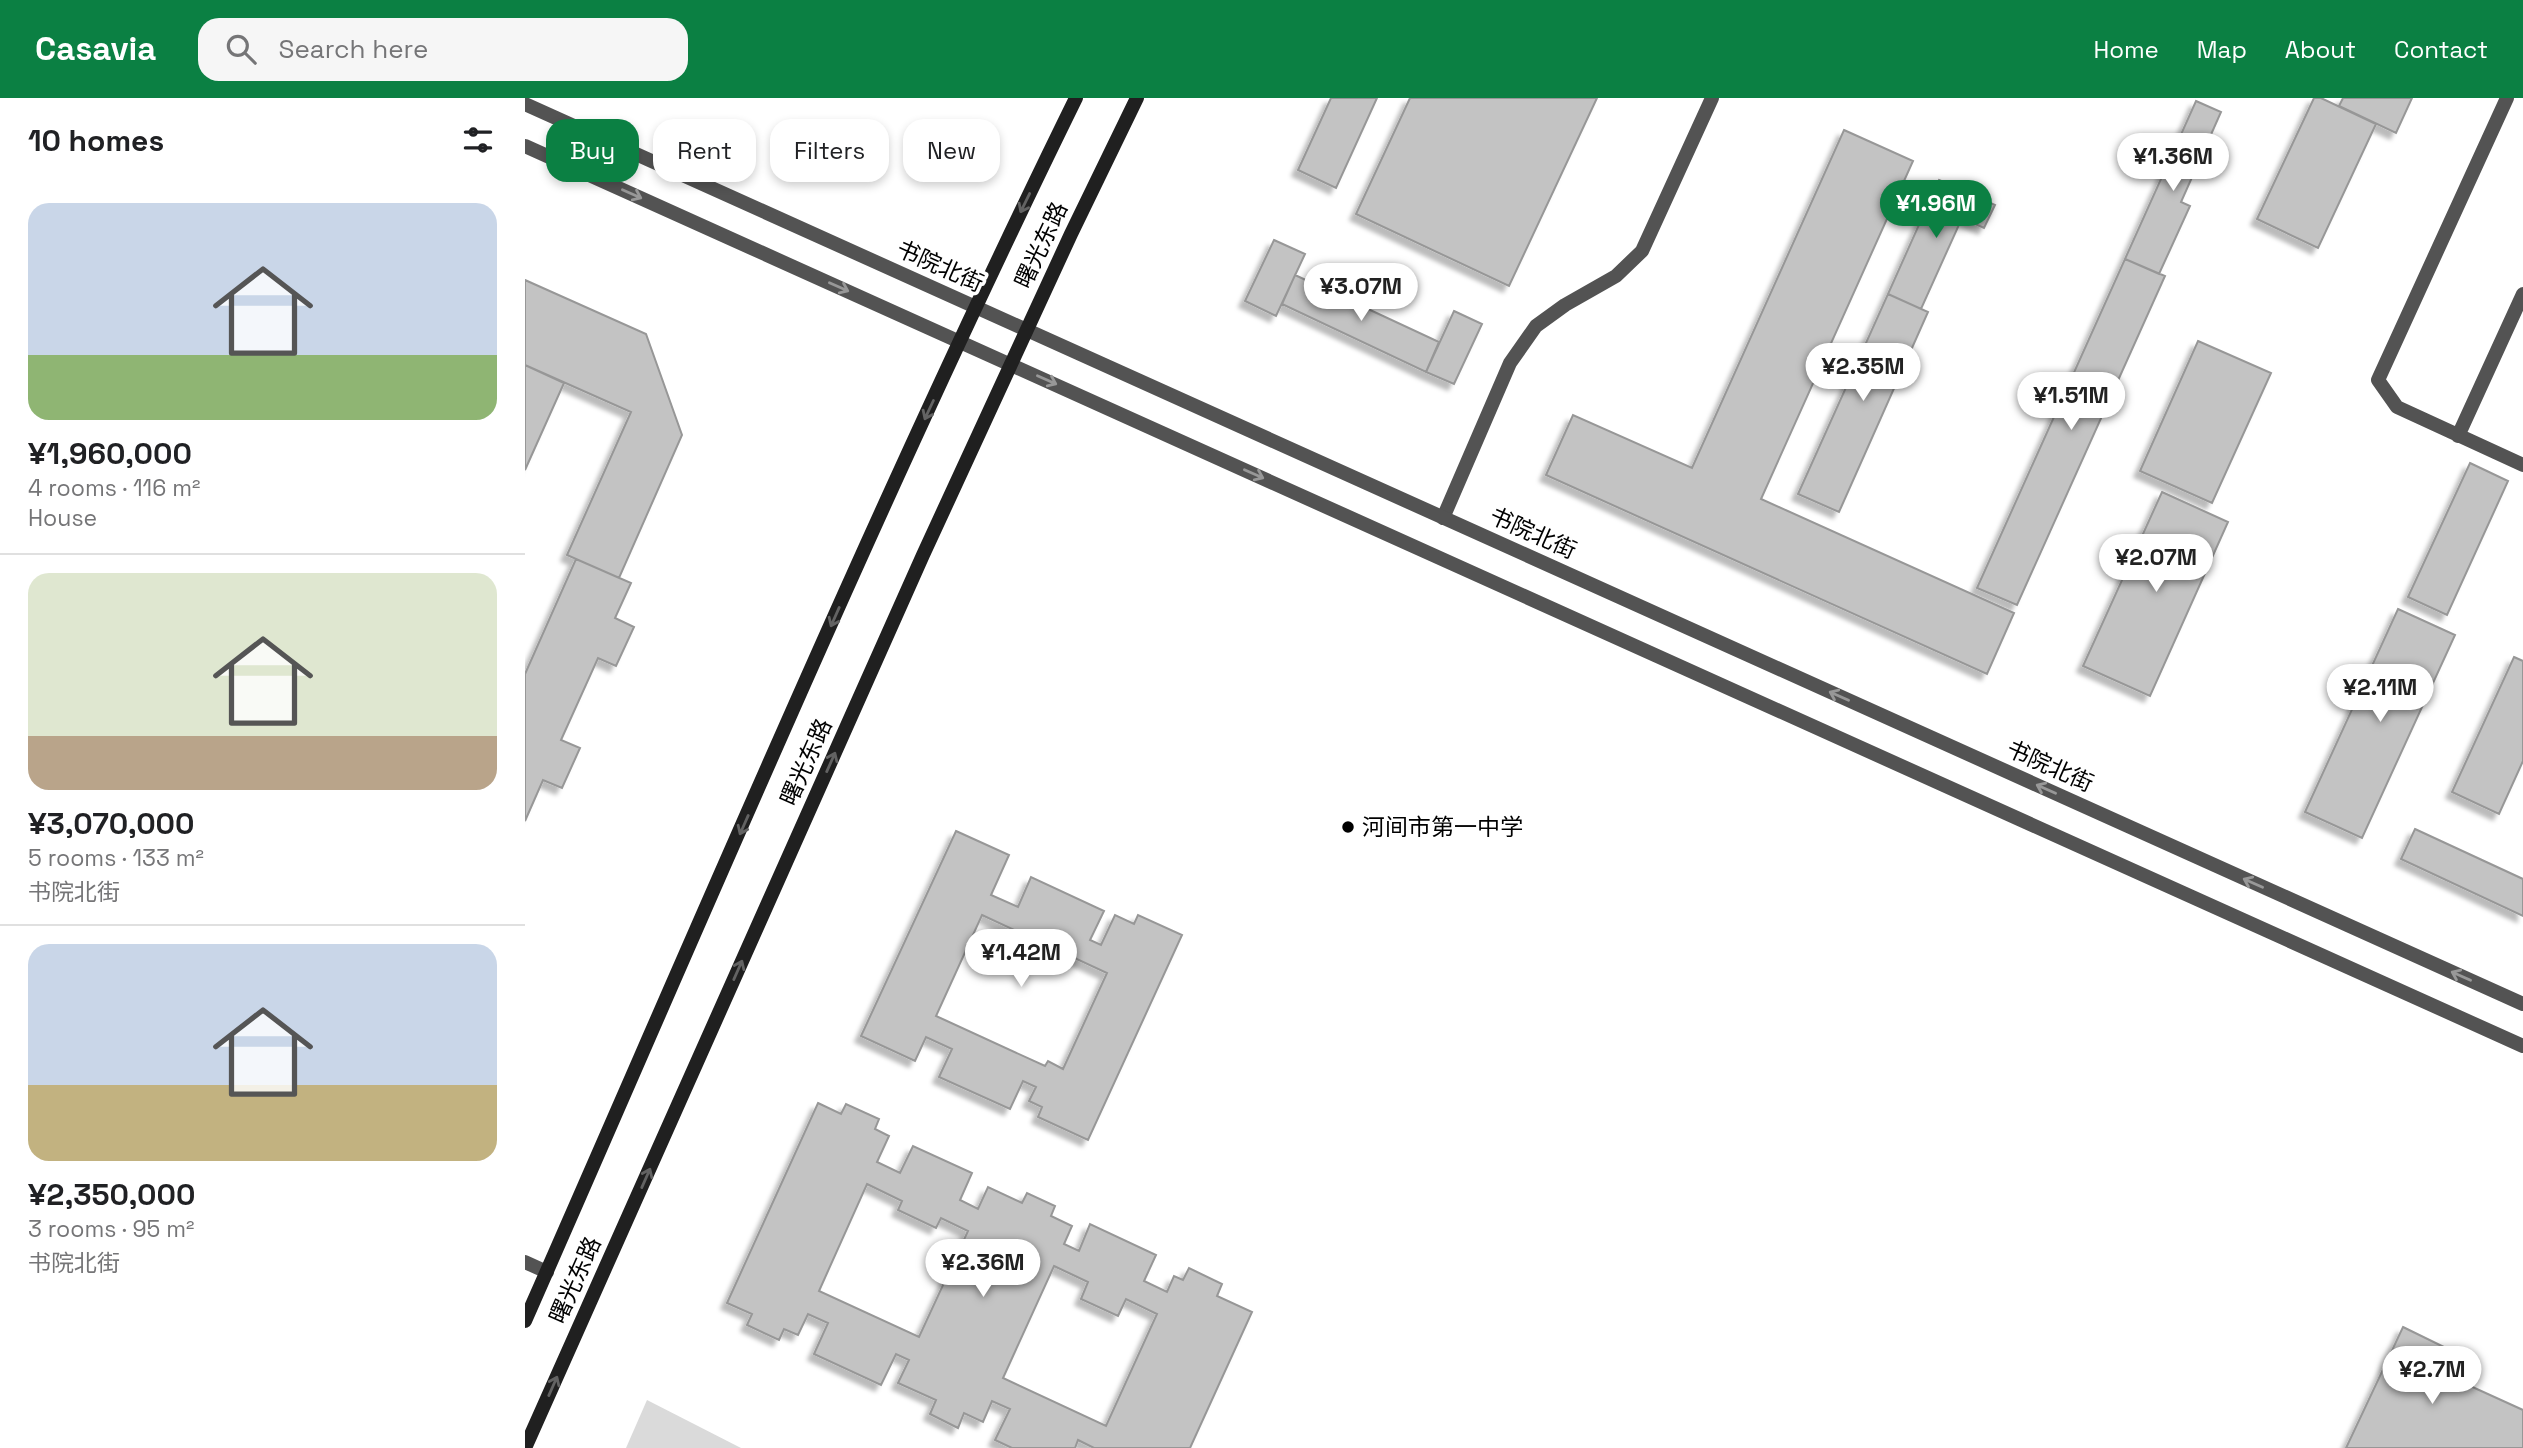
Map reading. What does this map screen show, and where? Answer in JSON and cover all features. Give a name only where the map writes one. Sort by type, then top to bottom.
[{"type":"main road","name":"曙光东路","points":[[525,1321],[873,533],[1076,98]]},
{"type":"main road","name":"曙光东路","points":[[525,1448],[923,555],[1137,98]]},
{"type":"street","points":[[1443,518],[1510,363],[1536,326],[1565,304],[1616,276],[1642,251],[1712,98]]},
{"type":"street","points":[[2507,98],[2378,380],[2396,407],[2523,466]]},
{"type":"street","name":"书院北街","points":[[525,104],[2523,1004]]},
{"type":"street","points":[[525,146],[2523,1046]]},
{"type":"street","points":[[2458,436],[2523,294]]},
{"type":"street","points":[[525,1262],[547,1272]]},
{"type":"shaded area","points":[[647,1400],[741,1448],[626,1448]]},
{"type":"building","points":[[1331,98],[1377,98],[1336,188],[1298,170]]},
{"type":"building","points":[[1410,98],[1597,98],[1509,286],[1356,214]]},
{"type":"building","points":[[2314,98],[2321,98],[2376,124],[2318,248],[2257,219]]},
{"type":"building","points":[[2343,98],[2412,98],[2396,133],[2339,106]]},
{"type":"building","points":[[2196,101],[2221,112],[2181,202],[2190,206],[2159,274],[2125,259]]},
{"type":"building","points":[[1844,130],[1913,161],[1761,499],[2014,613],[1987,674],[1546,475],[1573,415],[1692,468]]},
{"type":"building","points":[[1939,180],[1995,205],[1984,228],[1962,218],[1921,309],[1888,294]]},
{"type":"building","points":[[1274,240],[1305,254],[1276,316],[1245,301]]},
{"type":"building","points":[[2125,259],[2165,276],[2017,605],[1977,588]]},
{"type":"building","points":[[1295,275],[1439,342],[1426,372],[1282,304]]},
{"type":"building","points":[[525,280],[646,334],[682,435],[619,578],[567,555],[631,412],[525,365]]},
{"type":"building","points":[[1888,294],[1928,312],[1839,512],[1798,494]]},
{"type":"building","points":[[1454,311],[1482,324],[1454,384],[1426,372]]},
{"type":"building","points":[[2198,341],[2271,373],[2212,503],[2140,471]]},
{"type":"building","points":[[525,365],[564,383],[525,470]]},
{"type":"building","points":[[2470,463],[2508,481],[2447,615],[2408,597]]},
{"type":"building","points":[[2162,492],[2228,522],[2150,696],[2083,666]]},
{"type":"building","points":[[576,559],[631,583],[615,618],[634,627],[616,666],[598,658],[561,740],[580,748],[562,788],[543,780],[525,821],[525,674]]},
{"type":"building","points":[[2398,609],[2455,635],[2362,838],[2305,812]]},
{"type":"building","points":[[2514,657],[2523,661],[2523,761],[2499,814],[2452,792]]},
{"type":"building","points":[[2415,829],[2523,879],[2523,916],[2401,859]]},
{"type":"building","points":[[956,831],[1009,855],[991,895],[1018,907],[1031,877],[1104,911],[1090,940],[1101,945],[1115,915],[1134,924],[1138,915],[1182,935],[1088,1140],[1038,1117],[1042,1107],[1029,1101],[1036,1087],[1023,1081],[1010,1109],[939,1077],[952,1049],[926,1037],[915,1061],[861,1036]],"holes":[[[982,915],[1107,973],[1063,1069],[1048,1061],[1045,1066],[936,1016]]]},
{"type":"building","points":[[818,1103],[841,1114],[846,1104],[879,1119],[875,1129],[889,1136],[877,1162],[900,1173],[913,1146],[972,1173],[960,1200],[978,1209],[988,1187],[1022,1203],[1027,1193],[1055,1206],[1051,1216],[1072,1226],[1064,1244],[1079,1251],[1090,1224],[1156,1255],[1144,1281],[1167,1292],[1174,1276],[1183,1280],[1189,1268],[1222,1284],[1217,1296],[1252,1312],[1190,1448],[1094,1448],[1078,1440],[1075,1448],[1012,1448],[995,1440],[1010,1409],[992,1401],[983,1422],[964,1413],[958,1428],[930,1414],[936,1400],[898,1383],[909,1360],[896,1354],[881,1385],[814,1354],[828,1323],[808,1314],[798,1335],[784,1329],[779,1340],[747,1325],[752,1314],[727,1303]],"holes":[[[867,1184],[902,1201],[898,1210],[936,1228],[941,1218],[968,1231],[919,1337],[819,1291]],[[1054,1266],[1088,1282],[1081,1299],[1118,1316],[1126,1299],[1157,1314],[1106,1426],[1003,1378]]]},
{"type":"building","points":[[2403,1327],[2446,1348],[2435,1370],[2523,1410],[2523,1448],[2346,1448]]},
{"type":"place","name":"河间市第一中学","points":[[1348,827]]}]
